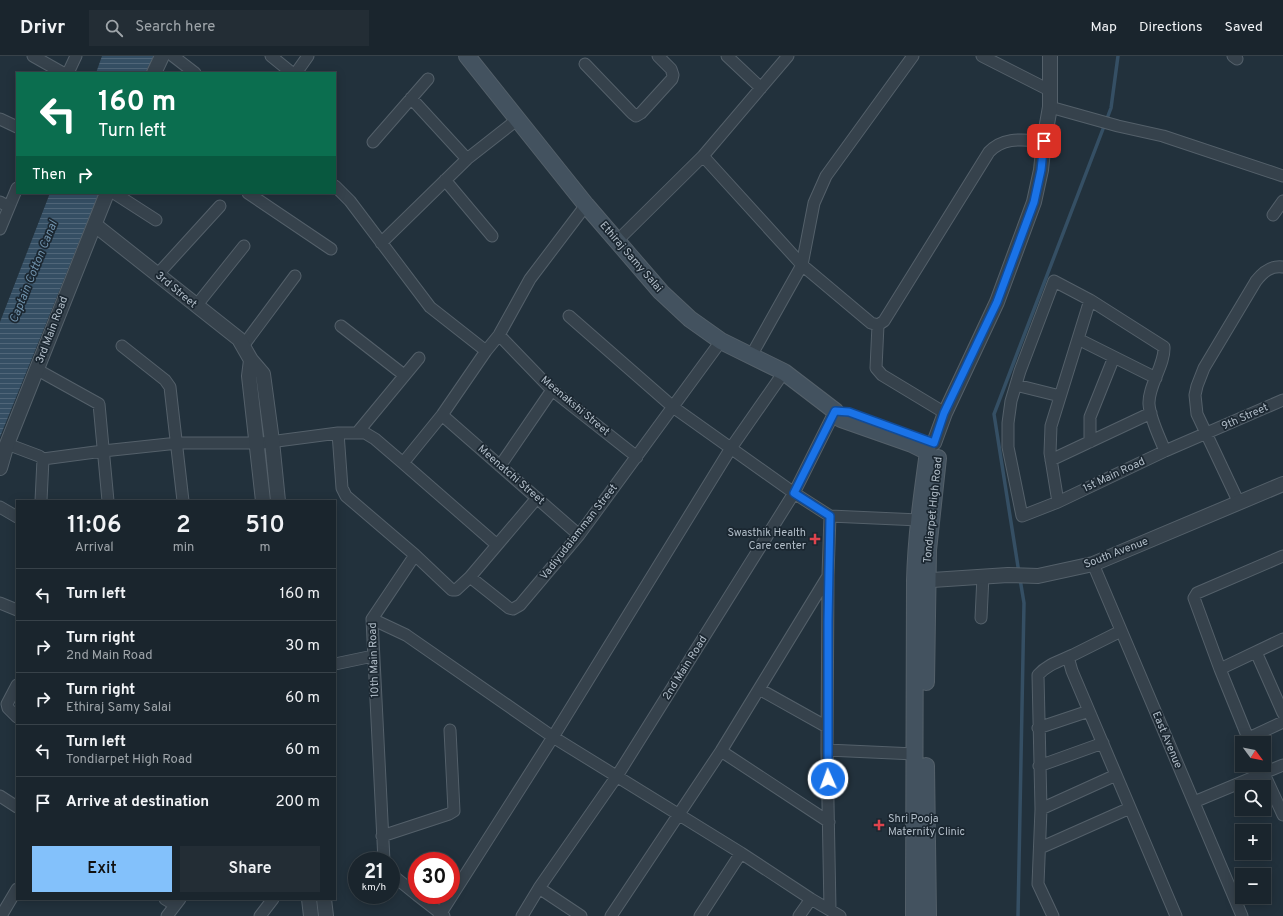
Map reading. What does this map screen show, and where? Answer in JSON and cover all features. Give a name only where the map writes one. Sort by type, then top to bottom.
[{"type":"main road","name":"Ethiraj Samy Salai","points":[[467,56],[586,205],[661,292],[690,319],[721,341],[784,372],[835,411],[841,420],[912,444],[931,448]]},
{"type":"main road","name":"Tondiarpet High Road","points":[[914,916],[915,754],[920,581],[929,536],[939,452],[931,448],[919,520],[920,581],[926,754],[928,916]]},
{"type":"street","points":[[33,56],[62,72]]},
{"type":"street","points":[[68,72],[76,56]]},
{"type":"street","points":[[154,72],[162,56]]},
{"type":"street","points":[[172,56],[194,72]]},
{"type":"street","points":[[271,56],[291,72]]},
{"type":"street","points":[[297,72],[308,56]]},
{"type":"street","points":[[585,64],[636,116],[641,114],[672,78],[673,75],[671,69],[658,56]]},
{"type":"street","points":[[727,56],[761,88]]},
{"type":"street","points":[[617,241],[703,156],[788,56]]},
{"type":"street","points":[[751,356],[802,265],[814,203],[822,183],[834,164],[913,56]]},
{"type":"street","points":[[982,56],[1049,90]]},
{"type":"street","name":"Tondiarpet High Road","points":[[931,448],[944,413],[997,302],[1034,202],[1041,170],[1050,107],[1050,56]]},
{"type":"street","points":[[373,142],[428,79]]},
{"type":"street","points":[[411,98],[467,159]]},
{"type":"street","points":[[1050,107],[1118,126],[1163,136],[1283,176]]},
{"type":"street","points":[[0,119],[16,127]]},
{"type":"street","points":[[381,243],[467,159],[518,119]]},
{"type":"street","points":[[944,413],[882,375],[876,368],[878,326],[884,321],[989,152],[995,146],[1007,141],[1044,141]]},
{"type":"street","points":[[703,156],[802,265],[871,323],[878,326]]},
{"type":"street","points":[[445,180],[492,236]]},
{"type":"street","points":[[336,187],[350,201],[430,307],[486,351]]},
{"type":"street","points":[[0,228],[5,204],[16,189]]},
{"type":"street","name":"3rd Main Road","points":[[0,468],[7,444],[36,369],[107,194]]},
{"type":"street","points":[[116,194],[156,220]]},
{"type":"street","points":[[249,194],[331,249]]},
{"type":"street","points":[[1273,215],[1283,201]]},
{"type":"street","points":[[403,463],[442,415],[486,351],[499,335],[530,279],[586,205]]},
{"type":"street","points":[[158,274],[220,206]]},
{"type":"street","name":"3rd Street","points":[[95,225],[235,336],[251,360],[263,374],[278,500]]},
{"type":"street","points":[[196,306],[244,246]]},
{"type":"street","points":[[1239,503],[1197,414],[1195,403],[1197,386],[1204,368],[1256,281],[1263,272],[1271,268],[1283,266]]},
{"type":"street","points":[[243,346],[295,276]]},
{"type":"street","points":[[1060,396],[1016,385],[1054,281],[1090,300],[1164,347],[1164,353],[1149,403],[1151,413],[1165,451]]},
{"type":"street","points":[[1058,502],[1050,453],[1051,426],[1090,300]]},
{"type":"street","points":[[569,316],[673,407],[794,493],[830,516],[919,520]]},
{"type":"street","points":[[341,326],[404,376]]},
{"type":"street","name":"Meenakshi Street","points":[[499,335],[552,390],[637,457]]},
{"type":"street","points":[[1078,339],[1156,378]]},
{"type":"street","name":"Vadiyudaiamman Street","points":[[470,576],[509,608],[517,608],[579,535],[721,341]]},
{"type":"street","points":[[122,346],[169,384],[178,443],[183,500]]},
{"type":"street","points":[[1090,442],[1090,418],[1114,357]]},
{"type":"street","points":[[357,433],[419,358]]},
{"type":"street","points":[[251,360],[249,376],[263,500]]},
{"type":"street","points":[[36,369],[99,404],[108,500]]},
{"type":"street","points":[[428,904],[441,915],[553,737],[731,448],[784,372]]},
{"type":"street","name":"1st Main Road","points":[[1016,385],[1011,401],[1008,423],[1008,447],[1022,516],[1058,502],[1165,451],[1206,434]]},
{"type":"street","points":[[500,466],[552,390]]},
{"type":"street","name":"9th Street","points":[[1206,434],[1283,400]]},
{"type":"street","name":"2nd Main Road","points":[[522,916],[539,888],[617,776],[794,493],[835,411]]},
{"type":"street","points":[[1051,460],[1151,413]]},
{"type":"street","name":"Meenatchi Street","points":[[442,415],[579,535]]},
{"type":"street","points":[[338,433],[342,488],[346,496],[415,555],[452,590],[456,590],[470,576],[537,498]]},
{"type":"street","points":[[7,444],[39,456],[43,459],[178,443],[256,442],[338,433],[365,433],[370,435],[497,545]]},
{"type":"street","points":[[42,500],[43,459]]},
{"type":"street","name":"South Avenue","points":[[920,581],[983,576],[1038,576],[1093,564],[1283,484]]},
{"type":"street","points":[[0,506],[16,516]]},
{"type":"street","points":[[830,516],[827,727],[830,909]]},
{"type":"street","name":"10th Main Road","points":[[383,852],[372,619],[415,555]]},
{"type":"street","points":[[1248,736],[1220,669],[1194,598],[1197,593],[1283,556]]},
{"type":"street","name":"East Avenue","points":[[1093,564],[1194,802],[1239,915]]},
{"type":"street","points":[[611,916],[721,751],[828,575]]},
{"type":"street","points":[[981,618],[983,576]]},
{"type":"street","points":[[0,603],[16,610]]},
{"type":"street","points":[[372,619],[406,636],[553,737],[741,853],[810,899],[840,916]]},
{"type":"street","points":[[1053,916],[1038,884],[1041,809],[1038,675],[1044,668],[1054,662],[1068,657],[1122,631]]},
{"type":"street","points":[[1220,669],[1283,640]]},
{"type":"street","points":[[1256,652],[1283,712]]},
{"type":"street","points":[[336,664],[374,656]]},
{"type":"street","points":[[1068,657],[1072,672],[1176,916]]},
{"type":"street","points":[[16,687],[7,704],[8,708],[16,716]]},
{"type":"street","points":[[759,689],[827,727]]},
{"type":"street","points":[[1038,728],[1089,711]]},
{"type":"street","points":[[1259,736],[1283,722]]},
{"type":"street","points":[[382,836],[454,811],[450,730]]},
{"type":"street","points":[[1039,766],[1103,743]]},
{"type":"street","points":[[827,750],[915,754]]},
{"type":"street","points":[[721,751],[829,822]]},
{"type":"street","points":[[1271,768],[1283,766]]},
{"type":"street","points":[[1194,802],[1256,772]]},
{"type":"street","points":[[1263,772],[1283,815]]},
{"type":"street","points":[[1041,809],[1116,775]]},
{"type":"street","points":[[0,796],[16,805]]},
{"type":"street","points":[[1040,848],[1130,808]]},
{"type":"street","points":[[700,916],[741,853]]},
{"type":"street","points":[[400,881],[408,888]]},
{"type":"street","points":[[539,888],[581,916]]},
{"type":"street","points":[[1,916],[4,903],[16,890]]},
{"type":"street","points":[[799,916],[810,899]]},
{"type":"street","points":[[260,916],[272,900]]},
{"type":"street","points":[[309,900],[311,916]]},
{"type":"street","points":[[167,916],[178,902]]},
{"type":"water","points":[[102,56],[154,56],[147,72],[96,72]]},
{"type":"water","name":"Captain Cotton Canal","points":[[50,194],[99,194],[0,437],[0,322]]},
{"type":"waterway","points":[[1019,573],[994,414],[1111,108],[1118,56]]},
{"type":"waterway","points":[[1018,916],[1024,603],[1020,579]]},
{"type":"place","name":"Swasthik Health Care center","points":[[815,539]]},
{"type":"place","name":"Shri Pooja Maternity Clinic","points":[[879,825]]},
{"type":"route","points":[[828,779],[828,575],[830,516],[794,493],[835,411],[849,412],[934,443],[944,413],[997,302],[1034,202],[1041,170],[1044,141]]}]
